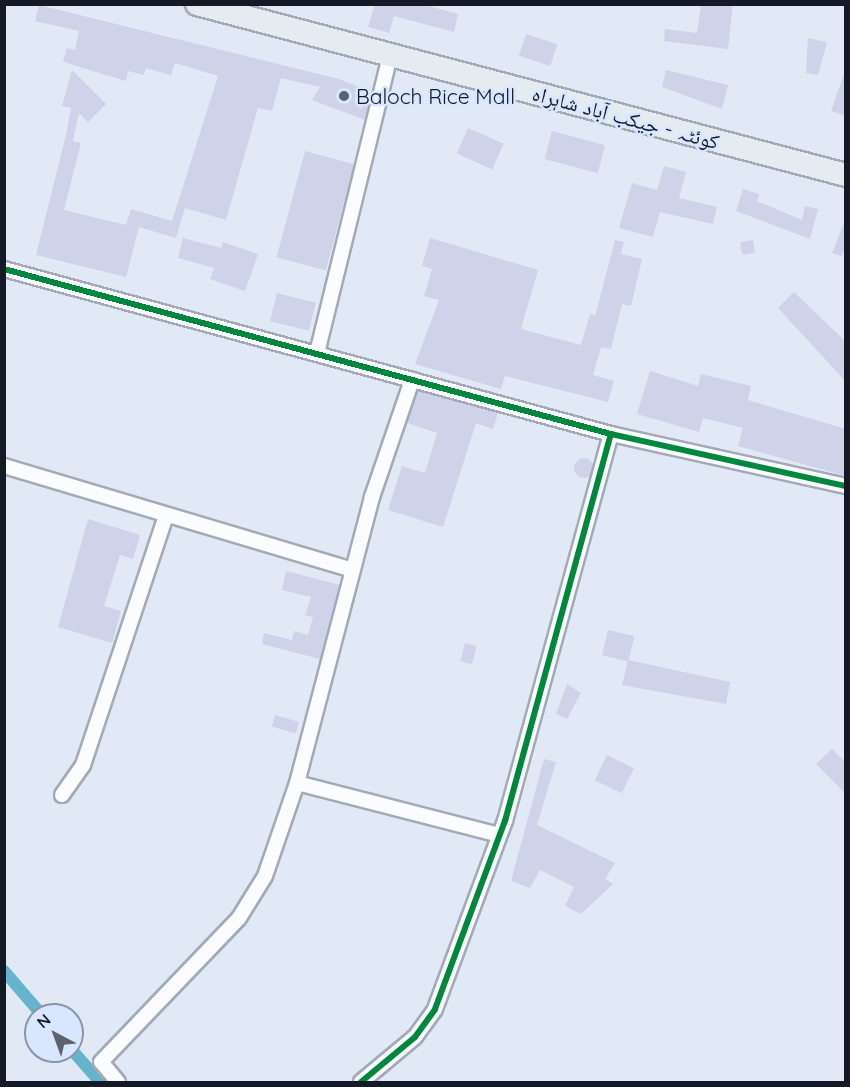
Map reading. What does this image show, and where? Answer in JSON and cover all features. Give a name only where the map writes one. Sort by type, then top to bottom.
[{"type":"highway","name":"کوئٹہ - جیکب آباد شاہراہ","points":[[197,4],[846,176]]},
{"type":"street","points":[[317,353],[390,55]]},
{"type":"street","points":[[4,269],[611,434],[846,486]]},
{"type":"street","points":[[118,1083],[101,1062],[239,918],[265,876],[297,783],[353,570],[412,380]]},
{"type":"street","points":[[361,1083],[415,1037],[435,1009],[499,836],[611,434]]},
{"type":"street","points":[[4,466],[353,570]]},
{"type":"street","points":[[62,795],[83,765],[166,515]]},
{"type":"street","points":[[297,783],[499,836]]},
{"type":"building","points":[[375,4],[421,4],[458,14],[454,32],[394,16],[389,33],[368,27]]},
{"type":"building","points":[[701,4],[733,4],[728,49],[664,41],[665,29],[697,33]]},
{"type":"building","points":[[39,5],[339,79],[372,92],[365,120],[312,100],[320,87],[281,78],[272,111],[258,108],[226,220],[185,208],[176,238],[139,227],[126,277],[36,255],[66,135],[71,108],[62,106],[72,70],[106,104],[88,122],[79,113],[73,141],[81,143],[64,210],[126,225],[131,209],[172,221],[218,76],[175,63],[171,75],[146,68],[144,75],[128,71],[126,81],[73,65],[63,61],[67,48],[75,50],[79,31],[35,21]]},
{"type":"building","points":[[526,34],[557,44],[550,66],[519,56]]},
{"type":"building","points":[[808,38],[827,42],[818,75],[806,73]]},
{"type":"building","points":[[666,70],[728,85],[722,109],[662,87]]},
{"type":"building","points":[[844,74],[846,74],[846,116],[831,111]]},
{"type":"building","points":[[468,128],[504,144],[492,169],[457,154]]},
{"type":"building","points":[[552,131],[605,145],[598,173],[544,159]]},
{"type":"building","points":[[305,151],[354,164],[326,270],[277,257]]},
{"type":"building","points":[[664,166],[686,172],[679,198],[717,207],[713,224],[660,212],[653,237],[619,228],[632,183],[657,190]]},
{"type":"building","points":[[743,189],[759,194],[757,201],[802,220],[805,206],[818,209],[810,239],[736,211]]},
{"type":"building","points":[[846,218],[846,245],[842,256],[832,253]]},
{"type":"building","points":[[183,238],[221,248],[223,242],[258,254],[245,291],[210,279],[214,268],[178,258]]},
{"type":"building","points":[[430,238],[538,270],[521,329],[581,345],[590,314],[595,316],[615,240],[624,242],[621,254],[642,259],[631,306],[622,304],[611,349],[601,347],[593,375],[614,381],[608,402],[505,376],[501,389],[415,364],[439,300],[424,296],[432,269],[422,266]]},
{"type":"building","points":[[753,240],[755,253],[742,255],[740,242]]},
{"type":"building","points":[[794,292],[846,342],[846,382],[778,308]]},
{"type":"building","points":[[277,293],[316,303],[309,331],[270,321]]},
{"type":"building","points":[[650,371],[698,386],[701,374],[751,386],[748,400],[846,429],[846,476],[738,446],[743,428],[703,418],[699,432],[637,414]]},
{"type":"building","points":[[418,391],[498,413],[493,429],[476,423],[443,527],[388,510],[402,466],[425,473],[437,433],[407,423]]},
{"type":"building","points":[[584,458],[591,461],[594,468],[591,475],[584,478],[577,475],[574,468],[577,461]]},
{"type":"building","points":[[88,519],[140,535],[133,559],[120,555],[104,606],[121,611],[112,643],[58,627]]},
{"type":"building","points":[[286,571],[340,585],[320,659],[262,644],[264,633],[292,640],[294,631],[308,635],[313,617],[305,615],[311,597],[282,590]]},
{"type":"building","points":[[608,630],[634,636],[628,661],[602,655]]},
{"type":"building","points":[[465,643],[477,646],[472,664],[460,661]]},
{"type":"building","points":[[628,660],[730,682],[726,704],[622,685]]},
{"type":"building","points":[[567,684],[581,693],[567,719],[556,714]]},
{"type":"building","points":[[275,715],[299,722],[296,733],[272,727]]},
{"type":"building","points":[[832,749],[846,763],[846,794],[816,764]]},
{"type":"building","points":[[607,755],[634,768],[622,793],[595,780]]},
{"type":"building","points":[[544,759],[556,762],[537,825],[615,863],[605,879],[613,884],[581,914],[565,906],[574,887],[540,870],[530,888],[511,881]]},
{"type":"waterway","points":[[4,971],[32,1003]]},
{"type":"waterway","points":[[83,1063],[100,1082]]},
{"type":"cycle path","points":[[4,269],[611,434]]},
{"type":"cycle path","points":[[361,1082],[415,1037],[435,1009],[505,821],[611,434],[846,486]]},
{"type":"place","name":"Baloch Rice Mall","points":[[344,96]]}]
